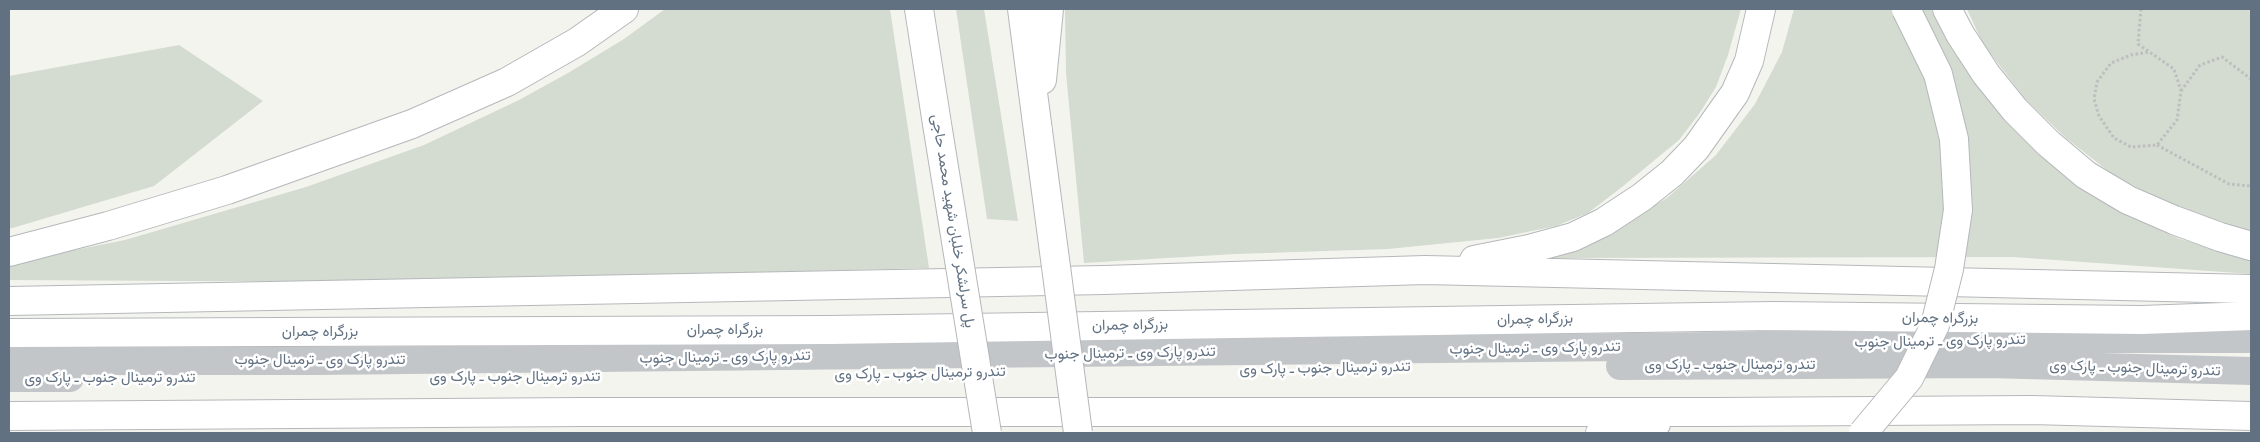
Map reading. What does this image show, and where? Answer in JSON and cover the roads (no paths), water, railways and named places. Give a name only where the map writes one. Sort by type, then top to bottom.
[{"type":"highway","points":[[9,252],[108,226],[227,190],[412,124],[507,82],[576,42],[624,9]]},
{"type":"highway","name":"پل سرلشکر خلبان شهید محمد حاجی","points":[[919,9],[987,433]]},
{"type":"highway","points":[[1022,9],[1078,433]]},
{"type":"highway","points":[[1038,131],[1049,9]]},
{"type":"highway","points":[[1425,270],[1529,249],[1573,237],[1604,222],[1642,197],[1672,173],[1696,148],[1726,107],[1749,62],[1761,9]]},
{"type":"highway","points":[[1863,433],[1909,378],[1935,325],[1949,268],[1958,210],[1954,139],[1938,74],[1906,9]]},
{"type":"highway","points":[[1947,9],[1960,34],[1986,74],[2016,110],[2048,143],[2086,174],[2128,200],[2174,220],[2251,246]]},
{"type":"highway","points":[[9,301],[1094,280],[1425,270],[2251,289]]},
{"type":"highway","name":"بزرگراه چمران","points":[[9,333],[829,330],[1773,316],[2142,320],[2251,316]]},
{"type":"highway","points":[[9,416],[571,412],[1717,412],[2032,410],[2251,416]]},
{"type":"highway","points":[[1600,433],[1717,412]]},
{"type":"lane","name":"تندرو پارک وی ـ ترمینال جنوب","points":[[9,358],[92,361],[336,361],[1718,346],[2009,339],[2251,339]]},
{"type":"lane","name":"تندرو ترمینال جنوب ـ پارک وی","points":[[9,378],[660,376],[1386,367],[1968,364],[2251,371]]}]
